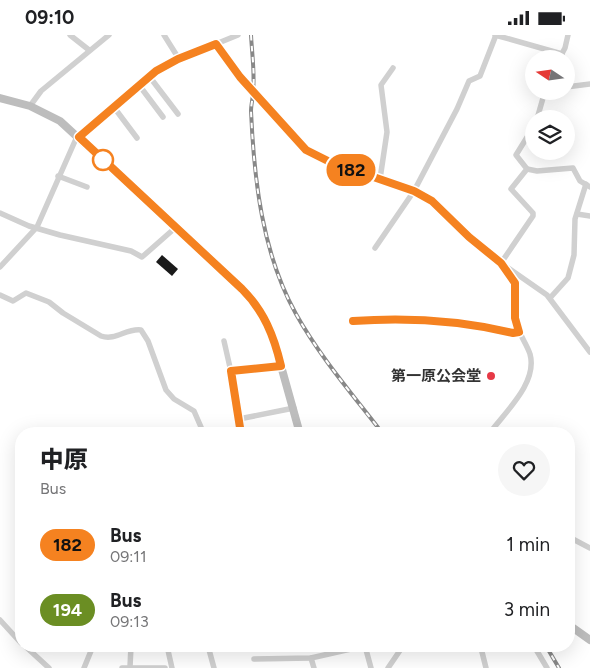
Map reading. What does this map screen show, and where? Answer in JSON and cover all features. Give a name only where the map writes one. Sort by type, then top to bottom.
[{"type":"street","points":[[70,35],[89,50]]},
{"type":"street","points":[[30,105],[41,91],[89,50],[110,35]]},
{"type":"street","points":[[164,35],[178,59]]},
{"type":"street","points":[[0,267],[37,227],[58,176],[75,141],[79,137],[150,76],[178,59],[235,35]]},
{"type":"street","points":[[375,248],[414,191],[454,115],[469,81],[480,77],[496,35],[542,50]]},
{"type":"street","points":[[562,50],[568,35]]},
{"type":"street","points":[[216,44],[240,77],[306,150],[330,162],[414,191],[432,201],[469,237],[501,263],[550,298],[590,352]]},
{"type":"street","points":[[380,179],[387,133],[381,85],[393,68]]},
{"type":"street","points":[[150,76],[178,114]]},
{"type":"street","points":[[575,86],[590,84]]},
{"type":"street","points":[[139,85],[163,117]]},
{"type":"street","points":[[0,98],[30,105],[60,121],[233,280],[258,307],[271,331],[298,427]]},
{"type":"street","points":[[113,106],[137,138]]},
{"type":"street","points":[[525,141],[516,155],[528,169],[537,171],[573,168],[580,181],[588,186],[577,214],[574,255],[568,278],[550,298]]},
{"type":"street","points":[[501,263],[533,216],[533,213],[511,189],[528,169]]},
{"type":"street","points":[[58,176],[88,187]]},
{"type":"street","points":[[0,213],[29,226],[131,251],[142,257],[175,228]]},
{"type":"street","points":[[577,214],[590,216]]},
{"type":"street","points":[[494,427],[522,390],[530,376],[531,363],[529,352],[519,332],[515,318],[515,283],[501,263]]},
{"type":"street","points":[[0,295],[13,301],[26,293],[38,297],[108,339],[134,329],[141,330],[148,341],[166,389],[174,399],[194,411],[201,427]]},
{"type":"street","points":[[353,321],[389,318],[468,323],[513,333],[519,332]]},
{"type":"street","points":[[224,341],[240,427]]},
{"type":"street","points":[[231,371],[281,366]]},
{"type":"street","points":[[239,419],[294,408]]},
{"type":"street","points":[[575,540],[590,548]]},
{"type":"street","points":[[0,620],[15,636]]},
{"type":"street","points":[[575,629],[590,639]]},
{"type":"street","points":[[32,652],[49,668]]},
{"type":"street","points":[[84,668],[90,652]]},
{"type":"street","points":[[130,667],[131,652]]},
{"type":"street","points":[[168,652],[172,668]]},
{"type":"street","points":[[210,652],[214,668]]},
{"type":"street","points":[[254,659],[311,658],[338,652]]},
{"type":"street","points":[[367,652],[371,668]]},
{"type":"street","points":[[388,668],[399,652]]},
{"type":"street","points":[[483,652],[486,668]]},
{"type":"street","points":[[538,652],[547,668]]},
{"type":"street","points":[[311,658],[314,668]]},
{"type":"street","points":[[122,668],[165,668]]},
{"type":"building","points":[[162,255],[178,269],[172,276],[156,262]]},
{"type":"railway","points":[[251,35],[254,78],[251,111],[255,163],[262,215],[275,266],[284,291],[305,330],[378,427]]},
{"type":"railway","points":[[550,652],[559,668]]},
{"type":"bus line","name":"182","points":[[240,427],[231,371],[281,366],[277,347],[265,319],[251,297],[156,211],[79,137],[89,127],[156,71],[178,59],[216,44],[240,77],[306,150],[351,170],[414,191],[432,201],[490,256],[501,263],[512,276],[515,283],[515,318],[519,332],[513,333],[468,323],[389,318],[353,321]]},
{"type":"place","name":"第一原公会堂","points":[[491,376]]}]
